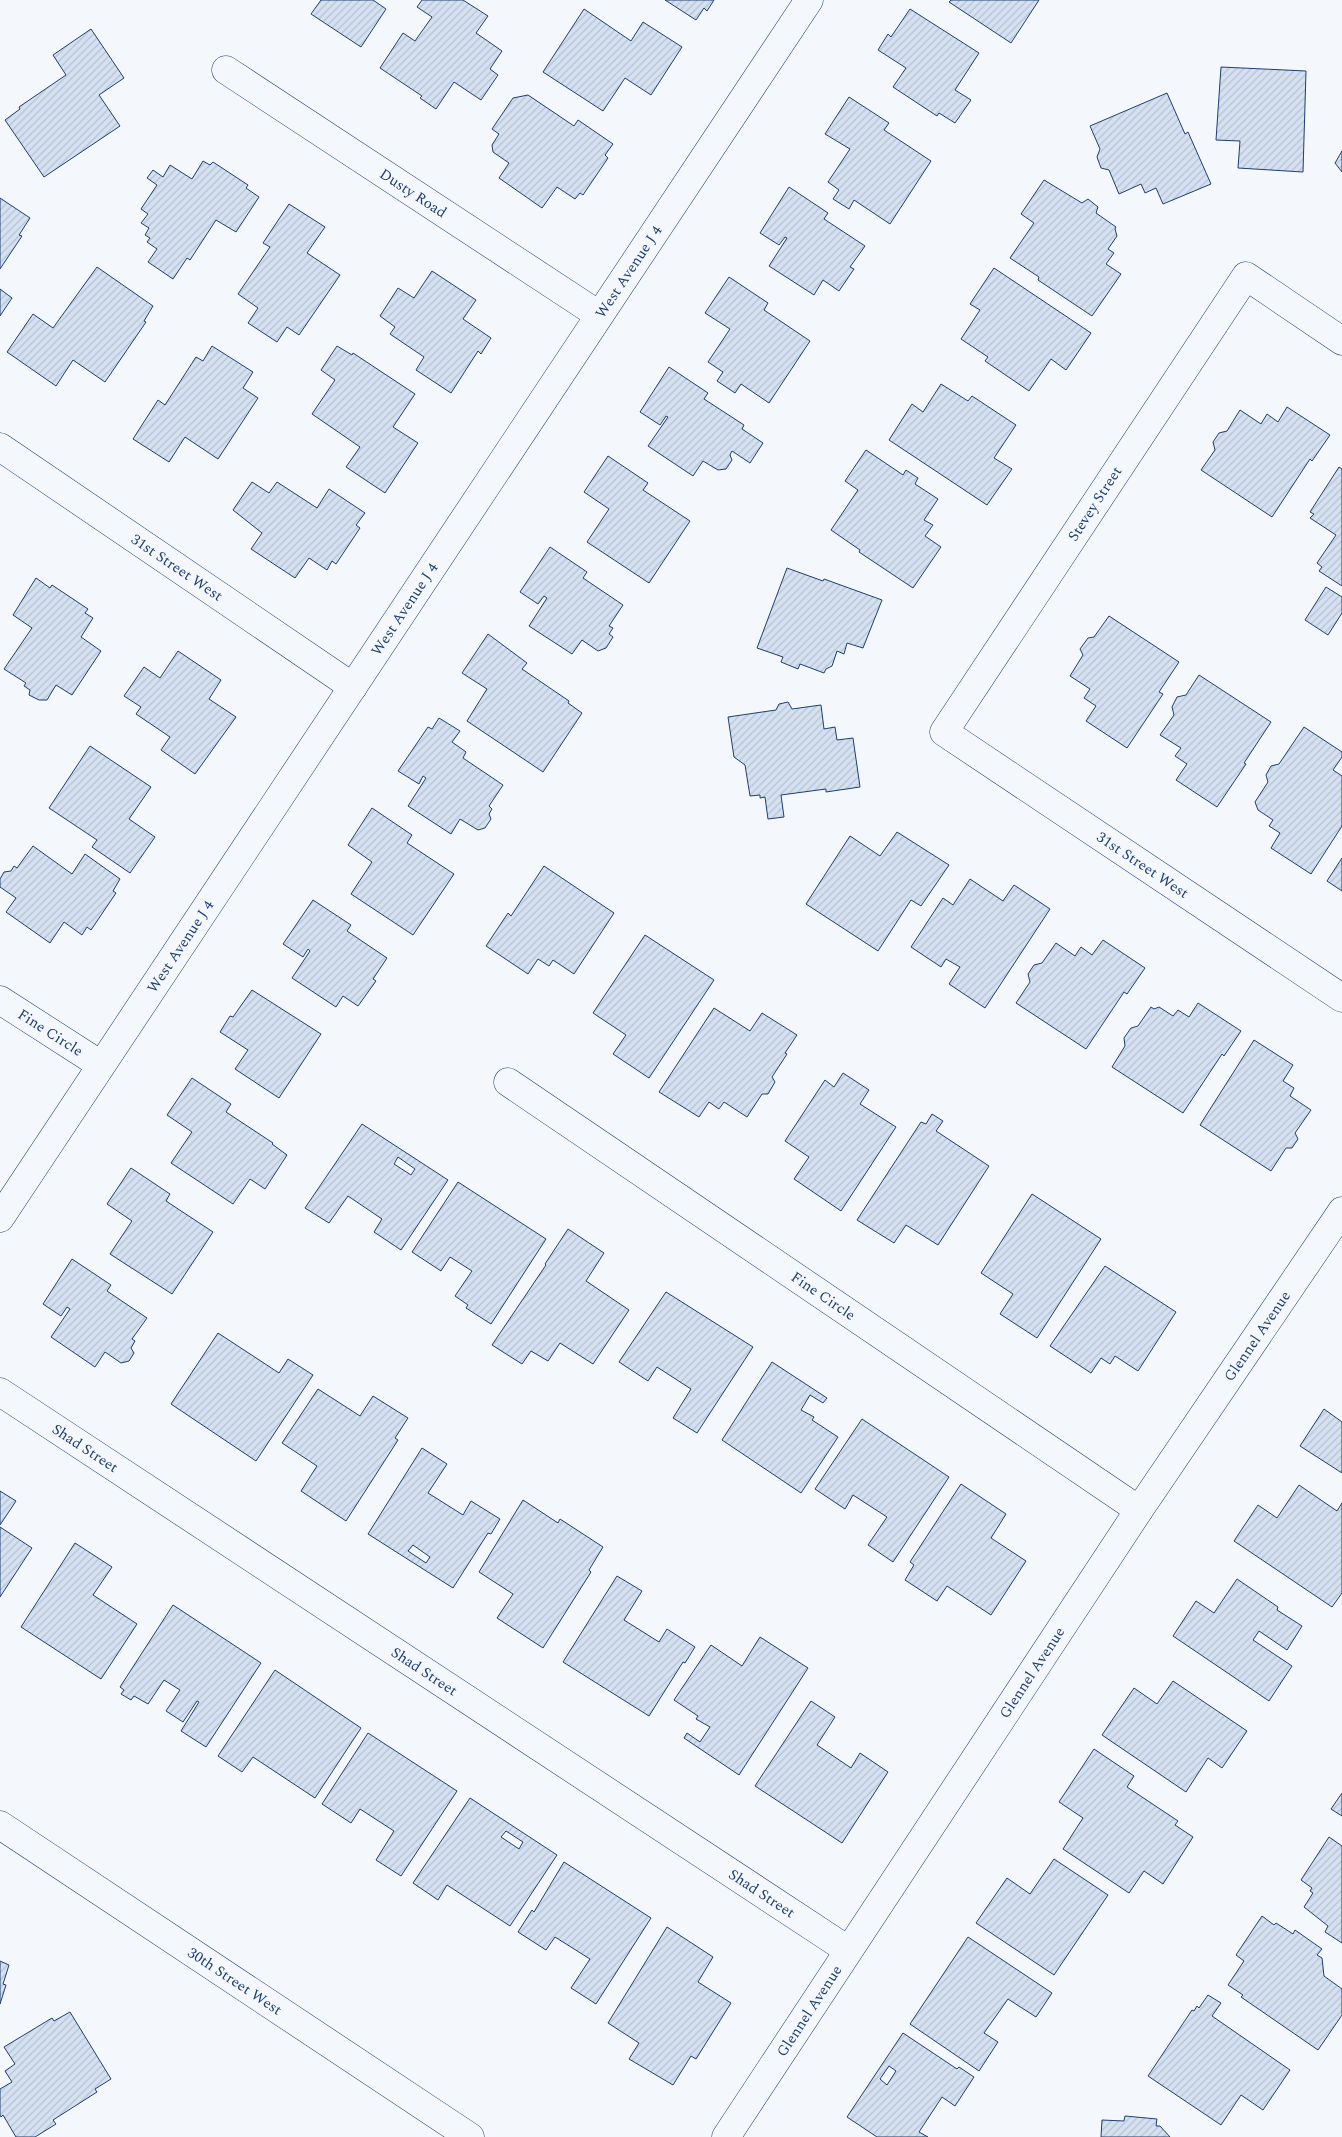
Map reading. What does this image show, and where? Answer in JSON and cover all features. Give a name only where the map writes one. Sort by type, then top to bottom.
[{"type":"street","name":"West Avenue J 4","points":[[0,1218],[809,0]]},
{"type":"street","name":"Dusty Road","points":[[226,70],[599,315]]},
{"type":"street","name":"Stevey Street","points":[[944,732],[1246,276],[1342,341]]},
{"type":"street","name":"31st Street West","points":[[0,447],[353,687]]},
{"type":"street","name":"31st Street West","points":[[944,732],[1342,998]]},
{"type":"street","name":"Fine Circle","points":[[0,1000],[101,1065]]},
{"type":"street","name":"Fine Circle","points":[[508,1082],[1139,1510]]},
{"type":"street","name":"Glennel Avenue","points":[[726,2137],[1139,1510],[1342,1211]]},
{"type":"street","name":"Shad Street","points":[[0,1392],[848,1950]]},
{"type":"street","name":"30th Street West","points":[[0,1825],[470,2137]]},
{"type":"building","points":[[321,0],[373,0],[386,9],[361,47],[311,14]]},
{"type":"building","points":[[422,0],[463,0],[488,16],[476,33],[502,51],[490,69],[498,75],[481,100],[454,82],[436,109],[420,98],[422,96],[380,68],[403,33],[415,41],[432,17],[417,7]]},
{"type":"building","points":[[665,0],[714,0],[707,11],[704,8],[696,20]]},
{"type":"building","points":[[951,0],[1039,0],[1011,43],[949,2]]},
{"type":"building","points":[[584,9],[631,41],[643,22],[682,47],[651,95],[625,78],[603,111],[543,72]]},
{"type":"building","points":[[910,9],[979,53],[955,90],[971,100],[955,123],[939,113],[937,116],[893,87],[906,68],[878,50],[888,34],[891,37]]},
{"type":"building","points":[[91,29],[124,78],[99,95],[120,126],[44,177],[5,120],[20,109],[19,107],[66,75],[53,55]]},
{"type":"building","points":[[1221,67],[1306,71],[1303,172],[1238,168],[1240,141],[1216,140]]},
{"type":"building","points":[[1167,93],[1185,134],[1188,132],[1211,184],[1163,204],[1156,188],[1145,193],[1141,184],[1119,194],[1109,170],[1101,168],[1097,157],[1100,149],[1090,126]]},
{"type":"building","points":[[528,95],[574,126],[578,120],[613,144],[605,155],[608,158],[583,195],[580,193],[575,199],[557,187],[542,208],[499,178],[509,163],[493,152],[492,145],[499,134],[492,129],[513,98]]},
{"type":"building","points":[[849,97],[889,123],[884,130],[931,161],[890,224],[854,200],[849,209],[833,199],[839,190],[828,182],[850,149],[825,134]]},
{"type":"building","points":[[1342,151],[1342,172],[1335,163]]},
{"type":"building","points":[[203,161],[210,165],[213,162],[248,185],[246,188],[259,197],[236,232],[216,220],[190,260],[187,258],[173,279],[148,262],[157,249],[147,242],[150,238],[145,235],[149,228],[141,223],[148,214],[141,209],[157,185],[147,178],[153,170],[163,177],[170,165],[192,179]]},
{"type":"building","points":[[1044,180],[1082,203],[1088,199],[1098,207],[1096,213],[1116,227],[1117,236],[1108,249],[1114,253],[1106,264],[1121,274],[1092,316],[1038,280],[1039,277],[1010,258],[1034,223],[1021,214]]},
{"type":"building","points":[[789,187],[828,213],[824,219],[865,246],[850,267],[854,269],[839,291],[823,280],[814,295],[769,266],[787,238],[785,237],[779,245],[760,233]]},
{"type":"building","points":[[0,198],[30,218],[19,235],[22,236],[0,269]]},
{"type":"building","points":[[289,204],[325,227],[307,253],[340,275],[299,335],[287,327],[277,342],[248,323],[258,308],[238,294],[270,247],[263,243]]},
{"type":"building","points":[[97,267],[153,306],[144,321],[146,322],[105,382],[73,360],[56,386],[7,352],[33,314],[53,328]]},
{"type":"building","points":[[994,268],[1091,333],[1066,370],[1051,359],[1029,391],[985,361],[988,357],[961,339],[980,310],[970,304]]},
{"type":"building","points":[[432,271],[476,300],[463,319],[491,338],[481,354],[478,351],[451,393],[416,370],[424,357],[390,334],[395,327],[380,316],[398,288],[414,298]]},
{"type":"building","points":[[729,277],[768,303],[764,310],[810,341],[769,403],[741,384],[735,393],[717,381],[723,372],[708,362],[730,329],[705,313]]},
{"type":"building","points":[[0,289],[12,298],[0,316]]},
{"type":"building","points":[[212,346],[253,372],[243,388],[258,398],[218,459],[185,437],[169,462],[133,439],[158,400],[165,405],[196,357],[203,361]]},
{"type":"building","points":[[337,346],[352,355],[353,353],[415,394],[393,427],[418,443],[385,493],[346,467],[360,447],[312,414],[335,380],[321,370]]},
{"type":"building","points":[[669,367],[708,393],[704,399],[744,425],[742,429],[763,443],[750,463],[732,451],[730,455],[732,460],[726,469],[718,470],[703,461],[693,476],[648,446],[668,417],[666,416],[660,425],[640,412]]},
{"type":"building","points":[[941,384],[968,401],[972,396],[1016,425],[994,458],[1012,469],[987,505],[889,440],[912,404],[923,412]]},
{"type":"building","points":[[1287,407],[1330,435],[1312,461],[1310,459],[1272,517],[1201,470],[1215,450],[1213,442],[1219,433],[1227,431],[1240,410],[1261,424],[1267,414],[1278,422]]},
{"type":"building","points":[[866,450],[903,475],[906,470],[918,478],[915,484],[938,499],[924,520],[933,525],[925,536],[941,547],[913,588],[859,552],[860,550],[831,530],[858,490],[845,481]]},
{"type":"building","points":[[608,456],[648,483],[643,490],[690,521],[649,583],[587,542],[609,509],[584,492]]},
{"type":"building","points":[[1339,467],[1342,469],[1342,586],[1319,571],[1322,567],[1317,563],[1336,535],[1310,518],[1314,514],[1310,512]]},
{"type":"building","points":[[252,482],[269,493],[277,482],[317,508],[329,489],[365,513],[356,525],[360,528],[336,564],[332,561],[327,570],[309,558],[295,578],[251,549],[262,533],[233,510]]},
{"type":"building","points":[[550,547],[587,572],[583,578],[623,605],[609,626],[613,628],[609,634],[613,637],[606,648],[598,651],[582,640],[572,654],[529,626],[547,598],[544,596],[538,604],[520,592]]},
{"type":"building","points":[[787,568],[882,600],[863,648],[847,643],[844,654],[837,651],[832,666],[826,669],[824,673],[800,664],[798,669],[781,662],[783,657],[757,648]]},
{"type":"building","points":[[36,578],[50,588],[52,585],[88,609],[85,613],[93,618],[81,637],[101,651],[72,695],[56,685],[47,700],[39,700],[29,695],[30,690],[24,686],[26,683],[4,669],[32,628],[13,615]]},
{"type":"building","points":[[1326,587],[1342,597],[1342,613],[1328,635],[1305,620]]},
{"type":"building","points":[[1109,616],[1179,662],[1159,692],[1163,694],[1127,748],[1086,721],[1096,706],[1084,698],[1090,689],[1070,676],[1083,655],[1080,649],[1088,638],[1094,637]]},
{"type":"building","points":[[488,634],[527,663],[522,669],[569,701],[568,703],[582,713],[543,772],[467,721],[487,689],[462,673]]},
{"type":"building","points":[[178,651],[221,680],[209,699],[236,717],[195,774],[161,750],[170,737],[136,714],[141,707],[124,696],[144,667],[160,678]]},
{"type":"building","points":[[1199,675],[1271,722],[1217,807],[1176,780],[1187,764],[1175,756],[1181,748],[1160,735],[1174,715],[1172,707],[1177,697],[1186,695]]},
{"type":"building","points":[[788,702],[792,709],[821,705],[824,729],[835,727],[837,740],[853,738],[860,787],[826,792],[826,789],[781,795],[784,817],[768,819],[765,797],[760,798],[760,795],[750,796],[745,765],[734,757],[728,717],[776,710],[779,704]]},
{"type":"building","points":[[439,718],[460,731],[452,742],[466,752],[463,758],[503,785],[489,806],[492,809],[489,814],[491,819],[485,828],[478,830],[460,819],[451,834],[408,806],[426,778],[423,776],[419,784],[398,771],[428,727],[432,729]]},
{"type":"building","points":[[1304,727],[1342,752],[1342,757],[1333,770],[1342,776],[1342,826],[1311,874],[1271,848],[1280,833],[1269,826],[1273,820],[1258,810],[1255,802],[1268,782],[1266,775],[1271,766],[1279,764]]},
{"type":"building","points":[[90,746],[151,787],[129,819],[155,837],[130,873],[92,847],[97,840],[49,808]]},
{"type":"building","points":[[372,808],[412,835],[407,843],[454,874],[413,935],[351,894],[372,862],[348,845]]},
{"type":"building","points":[[897,832],[949,865],[921,906],[911,900],[878,951],[806,904],[850,836],[880,856]]},
{"type":"building","points":[[33,846],[72,874],[85,854],[120,879],[113,891],[116,893],[91,930],[87,927],[82,935],[64,922],[50,943],[6,912],[16,898],[0,887],[0,879],[4,872],[11,871],[14,866],[17,868]]},
{"type":"building","points":[[1342,858],[1342,891],[1327,881]]},
{"type":"building","points":[[544,866],[614,913],[574,974],[553,960],[549,966],[538,959],[528,974],[486,946],[508,913],[511,916]]},
{"type":"building","points":[[970,879],[1003,901],[1014,885],[1050,909],[985,1008],[949,984],[960,967],[946,959],[941,967],[911,947],[943,898],[953,905]]},
{"type":"building","points":[[313,900],[351,925],[347,931],[387,958],[373,979],[376,981],[358,1006],[343,996],[336,1007],[292,978],[310,951],[308,949],[303,957],[283,944]]},
{"type":"building","points":[[645,935],[714,980],[649,1078],[613,1054],[626,1035],[593,1013]]},
{"type":"building","points":[[1103,940],[1145,968],[1127,994],[1124,992],[1086,1049],[1016,1003],[1030,982],[1028,974],[1034,965],[1042,963],[1056,943],[1075,956],[1081,947],[1092,955]]},
{"type":"building","points":[[252,990],[321,1034],[279,1098],[235,1069],[248,1050],[220,1032],[230,1016],[233,1017]]},
{"type":"building","points":[[1198,1003],[1241,1031],[1224,1056],[1222,1054],[1183,1113],[1112,1067],[1125,1046],[1124,1038],[1131,1028],[1138,1026],[1151,1007],[1154,1009],[1159,1007],[1173,1016],[1178,1010],[1189,1017]]},
{"type":"building","points":[[714,1008],[750,1031],[762,1013],[797,1035],[772,1077],[775,1082],[768,1094],[762,1094],[747,1117],[724,1102],[719,1109],[709,1102],[699,1117],[659,1092]]},
{"type":"building","points":[[1254,1040],[1293,1065],[1283,1081],[1294,1088],[1290,1096],[1311,1110],[1295,1133],[1298,1139],[1292,1148],[1286,1148],[1271,1171],[1200,1125]]},
{"type":"building","points":[[843,1073],[869,1090],[860,1104],[896,1127],[841,1211],[794,1179],[809,1157],[785,1141],[825,1080],[834,1087]]},
{"type":"building","points":[[192,1078],[231,1104],[226,1112],[273,1143],[287,1155],[265,1189],[250,1179],[233,1204],[171,1163],[192,1132],[167,1115]]},
{"type":"building","points":[[932,1114],[943,1121],[936,1131],[989,1166],[938,1245],[906,1225],[894,1243],[857,1220],[921,1122],[926,1124]]},
{"type":"building","points":[[362,1124],[448,1180],[401,1250],[374,1232],[382,1219],[348,1196],[329,1223],[305,1208]],"holes":[[[398,1157],[415,1169],[411,1175],[394,1164]]]},
{"type":"building","points":[[131,1168],[170,1194],[166,1201],[213,1232],[172,1294],[110,1254],[132,1221],[107,1204]]},
{"type":"building","points":[[458,1182],[546,1239],[491,1324],[466,1308],[468,1305],[455,1296],[472,1271],[450,1257],[441,1271],[412,1252]]},
{"type":"building","points":[[1032,1194],[1101,1239],[1037,1338],[1000,1314],[1013,1294],[981,1273]]},
{"type":"building","points":[[568,1229],[604,1253],[586,1281],[629,1310],[593,1364],[560,1343],[548,1361],[531,1351],[522,1364],[492,1345]]},
{"type":"building","points":[[72,1259],[111,1285],[107,1291],[147,1318],[132,1339],[135,1341],[131,1348],[134,1353],[129,1361],[121,1363],[105,1352],[95,1367],[51,1337],[70,1309],[67,1307],[61,1316],[43,1304]]},
{"type":"building","points":[[1105,1266],[1176,1312],[1138,1371],[1115,1356],[1110,1364],[1101,1358],[1091,1373],[1050,1346]]},
{"type":"building","points":[[666,1292],[753,1347],[697,1433],[673,1418],[691,1389],[657,1367],[648,1381],[619,1362]]},
{"type":"building","points":[[218,1333],[279,1373],[288,1359],[313,1375],[256,1461],[171,1404]]},
{"type":"building","points":[[772,1362],[827,1398],[823,1403],[810,1395],[801,1410],[814,1417],[812,1420],[838,1437],[801,1493],[722,1440]]},
{"type":"building","points":[[318,1389],[360,1416],[373,1396],[408,1418],[395,1438],[398,1440],[346,1521],[301,1491],[317,1466],[282,1443]]},
{"type":"building","points":[[1324,1409],[1342,1422],[1342,1473],[1300,1446]]},
{"type":"building","points":[[862,1419],[949,1477],[893,1562],[868,1545],[887,1517],[853,1495],[845,1509],[815,1489]]},
{"type":"building","points":[[422,1448],[447,1464],[428,1493],[463,1515],[471,1501],[500,1519],[491,1534],[488,1533],[453,1588],[368,1534]],"holes":[[[413,1545],[430,1557],[426,1563],[408,1551]]]},
{"type":"building","points":[[961,1484],[1006,1514],[991,1538],[1026,1561],[991,1615],[947,1586],[937,1601],[905,1580],[914,1565],[910,1562]]},
{"type":"building","points":[[1299,1485],[1337,1511],[1342,1503],[1342,1593],[1332,1607],[1234,1541],[1258,1505],[1277,1518]]},
{"type":"building","points":[[0,1491],[16,1501],[0,1525]]},
{"type":"building","points":[[523,1500],[558,1523],[560,1519],[603,1547],[589,1570],[591,1572],[543,1648],[497,1618],[513,1594],[479,1572]]},
{"type":"building","points":[[0,1527],[32,1548],[0,1597]]},
{"type":"building","points":[[75,1543],[112,1567],[93,1595],[137,1624],[101,1679],[21,1627]]},
{"type":"building","points":[[617,1576],[642,1591],[624,1620],[659,1642],[667,1629],[695,1647],[685,1663],[683,1662],[649,1716],[563,1662]]},
{"type":"building","points":[[1237,1579],[1278,1607],[1277,1610],[1302,1626],[1287,1650],[1259,1631],[1253,1640],[1292,1666],[1269,1701],[1173,1636],[1196,1601],[1214,1613]]},
{"type":"building","points":[[173,1605],[261,1663],[206,1747],[181,1731],[199,1702],[197,1701],[183,1722],[166,1711],[180,1690],[164,1680],[148,1704],[134,1696],[131,1700],[121,1694],[124,1690],[120,1687]]},
{"type":"building","points":[[760,1637],[808,1668],[739,1775],[684,1738],[687,1733],[700,1742],[710,1727],[696,1719],[698,1716],[674,1700],[711,1645],[742,1666]]},
{"type":"building","points":[[275,1670],[361,1728],[315,1798],[253,1757],[242,1772],[218,1756]]},
{"type":"building","points":[[1173,1681],[1247,1731],[1222,1768],[1208,1758],[1186,1792],[1102,1735],[1134,1688],[1157,1704]]},
{"type":"building","points":[[811,1701],[835,1717],[817,1745],[851,1768],[860,1753],[888,1772],[842,1843],[755,1786]]},
{"type":"building","points":[[368,1733],[457,1791],[401,1876],[376,1860],[394,1831],[360,1809],[351,1823],[322,1804]]},
{"type":"building","points":[[1094,1749],[1134,1776],[1127,1787],[1178,1821],[1175,1825],[1193,1837],[1163,1884],[1144,1871],[1129,1893],[1063,1849],[1083,1818],[1059,1802]]},
{"type":"building","points":[[1342,1793],[1342,1816],[1331,1809]]},
{"type":"building","points":[[470,1798],[557,1855],[510,1926],[447,1885],[438,1900],[413,1883]],"holes":[[[506,1831],[523,1842],[519,1849],[501,1837]]]},
{"type":"building","points":[[1329,1837],[1342,1846],[1342,1943],[1325,1932],[1328,1926],[1304,1907],[1313,1893],[1310,1891],[1312,1888],[1301,1880]]},
{"type":"building","points":[[1054,1859],[1108,1895],[1054,1975],[976,1923],[1007,1878],[1030,1894]]},
{"type":"building","points":[[564,1862],[651,1918],[596,2004],[571,1988],[590,1959],[555,1937],[546,1950],[518,1932],[532,1910],[534,1912]]},
{"type":"building","points":[[1262,1916],[1274,1925],[1276,1923],[1293,1934],[1295,1930],[1322,1949],[1317,1955],[1322,1958],[1324,1976],[1342,1989],[1342,2015],[1318,2050],[1241,1997],[1243,1995],[1228,1985],[1244,1961],[1236,1955]]},
{"type":"building","points":[[667,1927],[713,1957],[698,1982],[731,2003],[696,2059],[691,2056],[673,2085],[629,2059],[639,2043],[608,2023]]},
{"type":"building","points":[[968,1937],[1052,1993],[1036,2017],[1008,1999],[984,2033],[998,2042],[979,2071],[910,2024]]},
{"type":"building","points":[[0,1961],[9,1965],[3,1984],[6,1985],[0,2004]]},
{"type":"building","points":[[1208,1995],[1221,2003],[1212,2016],[1290,2070],[1263,2110],[1241,2095],[1221,2125],[1148,2076],[1192,2010],[1194,2011],[1197,2006],[1199,2008]]},
{"type":"building","points":[[70,2012],[111,2079],[95,2089],[97,2092],[53,2120],[56,2124],[35,2137],[16,2137],[3,2115],[1,2117],[0,2115],[0,2089],[12,2082],[5,2071],[15,2064],[4,2047],[52,2018],[54,2021]]},
{"type":"building","points":[[903,2033],[957,2069],[959,2067],[974,2077],[955,2106],[942,2097],[919,2132],[928,2137],[877,2137],[847,2117]],"holes":[[[889,2066],[896,2071],[887,2085],[880,2079]]]},
{"type":"building","points":[[1125,2116],[1157,2119],[1156,2126],[1160,2126],[1170,2137],[1101,2137],[1102,2120],[1124,2121]]}]
